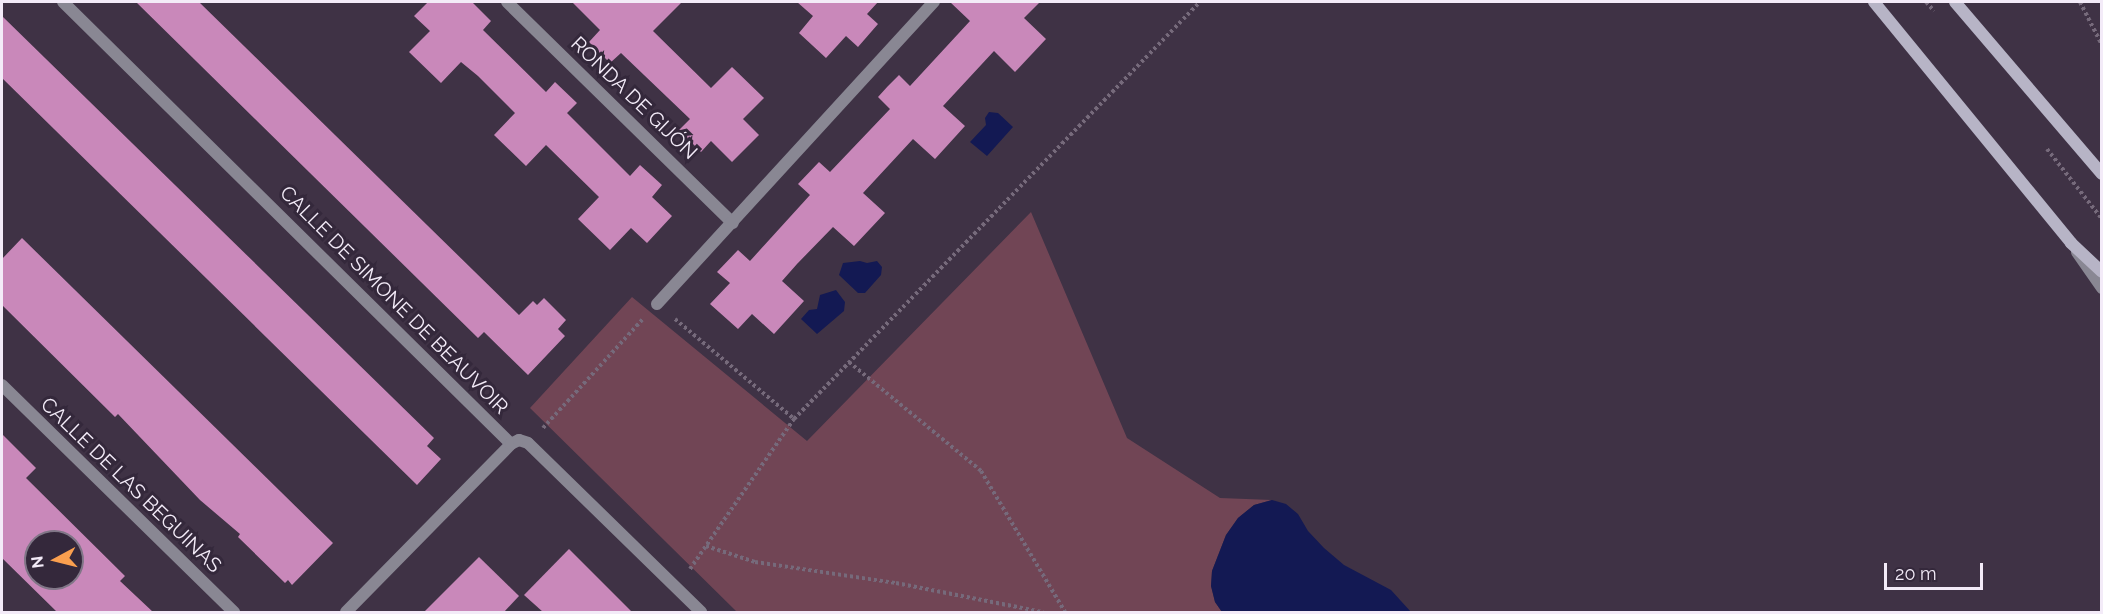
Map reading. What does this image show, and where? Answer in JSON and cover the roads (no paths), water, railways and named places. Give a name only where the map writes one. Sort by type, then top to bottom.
[{"type":"street","name":"CALLE DE SIMONE DE BEAUVOIR","points":[[63,2],[511,444],[519,440],[528,443],[701,612]]},
{"type":"street","name":"RONDA DE GIJÓN","points":[[507,2],[733,223]]},
{"type":"street","points":[[657,304],[934,2]]},
{"type":"street","points":[[1874,2],[2071,243],[2102,288]]},
{"type":"street","points":[[1955,2],[2102,174]]},
{"type":"street","points":[[2071,243],[2102,272]]},
{"type":"street","name":"CALLE DE LAS BEGUINAS","points":[[2,386],[234,612]]},
{"type":"street","points":[[345,612],[511,444]]}]
